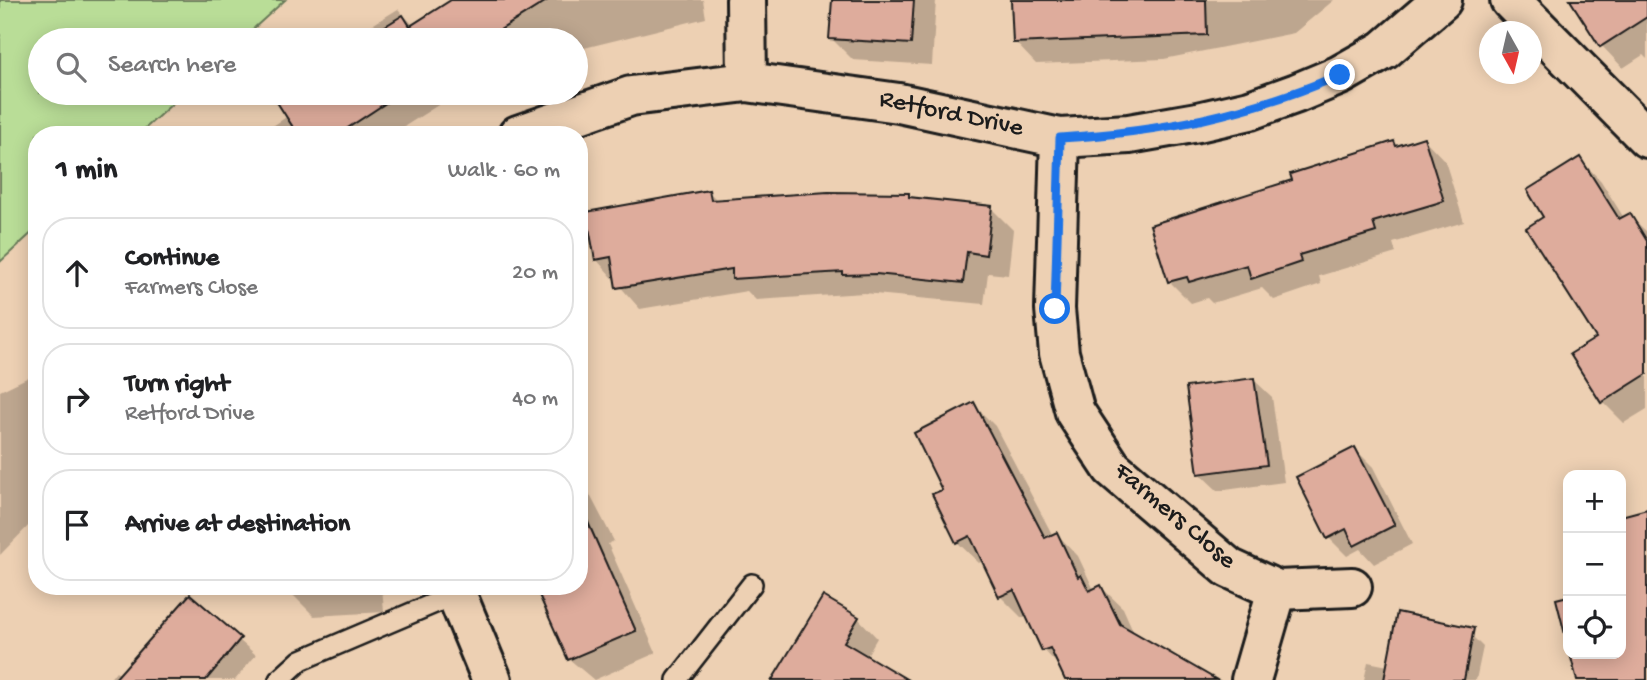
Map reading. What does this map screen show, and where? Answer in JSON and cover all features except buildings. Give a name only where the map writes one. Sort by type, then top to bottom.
[{"type":"street","points":[[746,0],[747,82]]},
{"type":"street","name":"Retford Drive","points":[[545,126],[631,96],[747,82],[899,103],[1060,138],[1129,134],[1250,110],[1340,75],[1384,50],[1442,0]]},
{"type":"street","points":[[1510,0],[1647,138]]},
{"type":"street","name":"Farmers Close","points":[[1060,138],[1055,309],[1059,353],[1076,412],[1112,468],[1229,568],[1277,590],[1352,587]]},
{"type":"street","points":[[1251,680],[1277,590]]},
{"type":"street","points":[[456,595],[492,680]]},
{"type":"lane","points":[[677,680],[752,584]]},
{"type":"lane","points":[[279,680],[301,660],[443,595]]},
{"type":"green space","points":[[0,0],[285,0],[254,28],[28,28],[28,105],[171,105],[148,126],[28,126],[28,236],[0,262]]},
{"type":"route","points":[[1055,309],[1060,138],[1129,134],[1198,122],[1250,110],[1340,75]]}]
